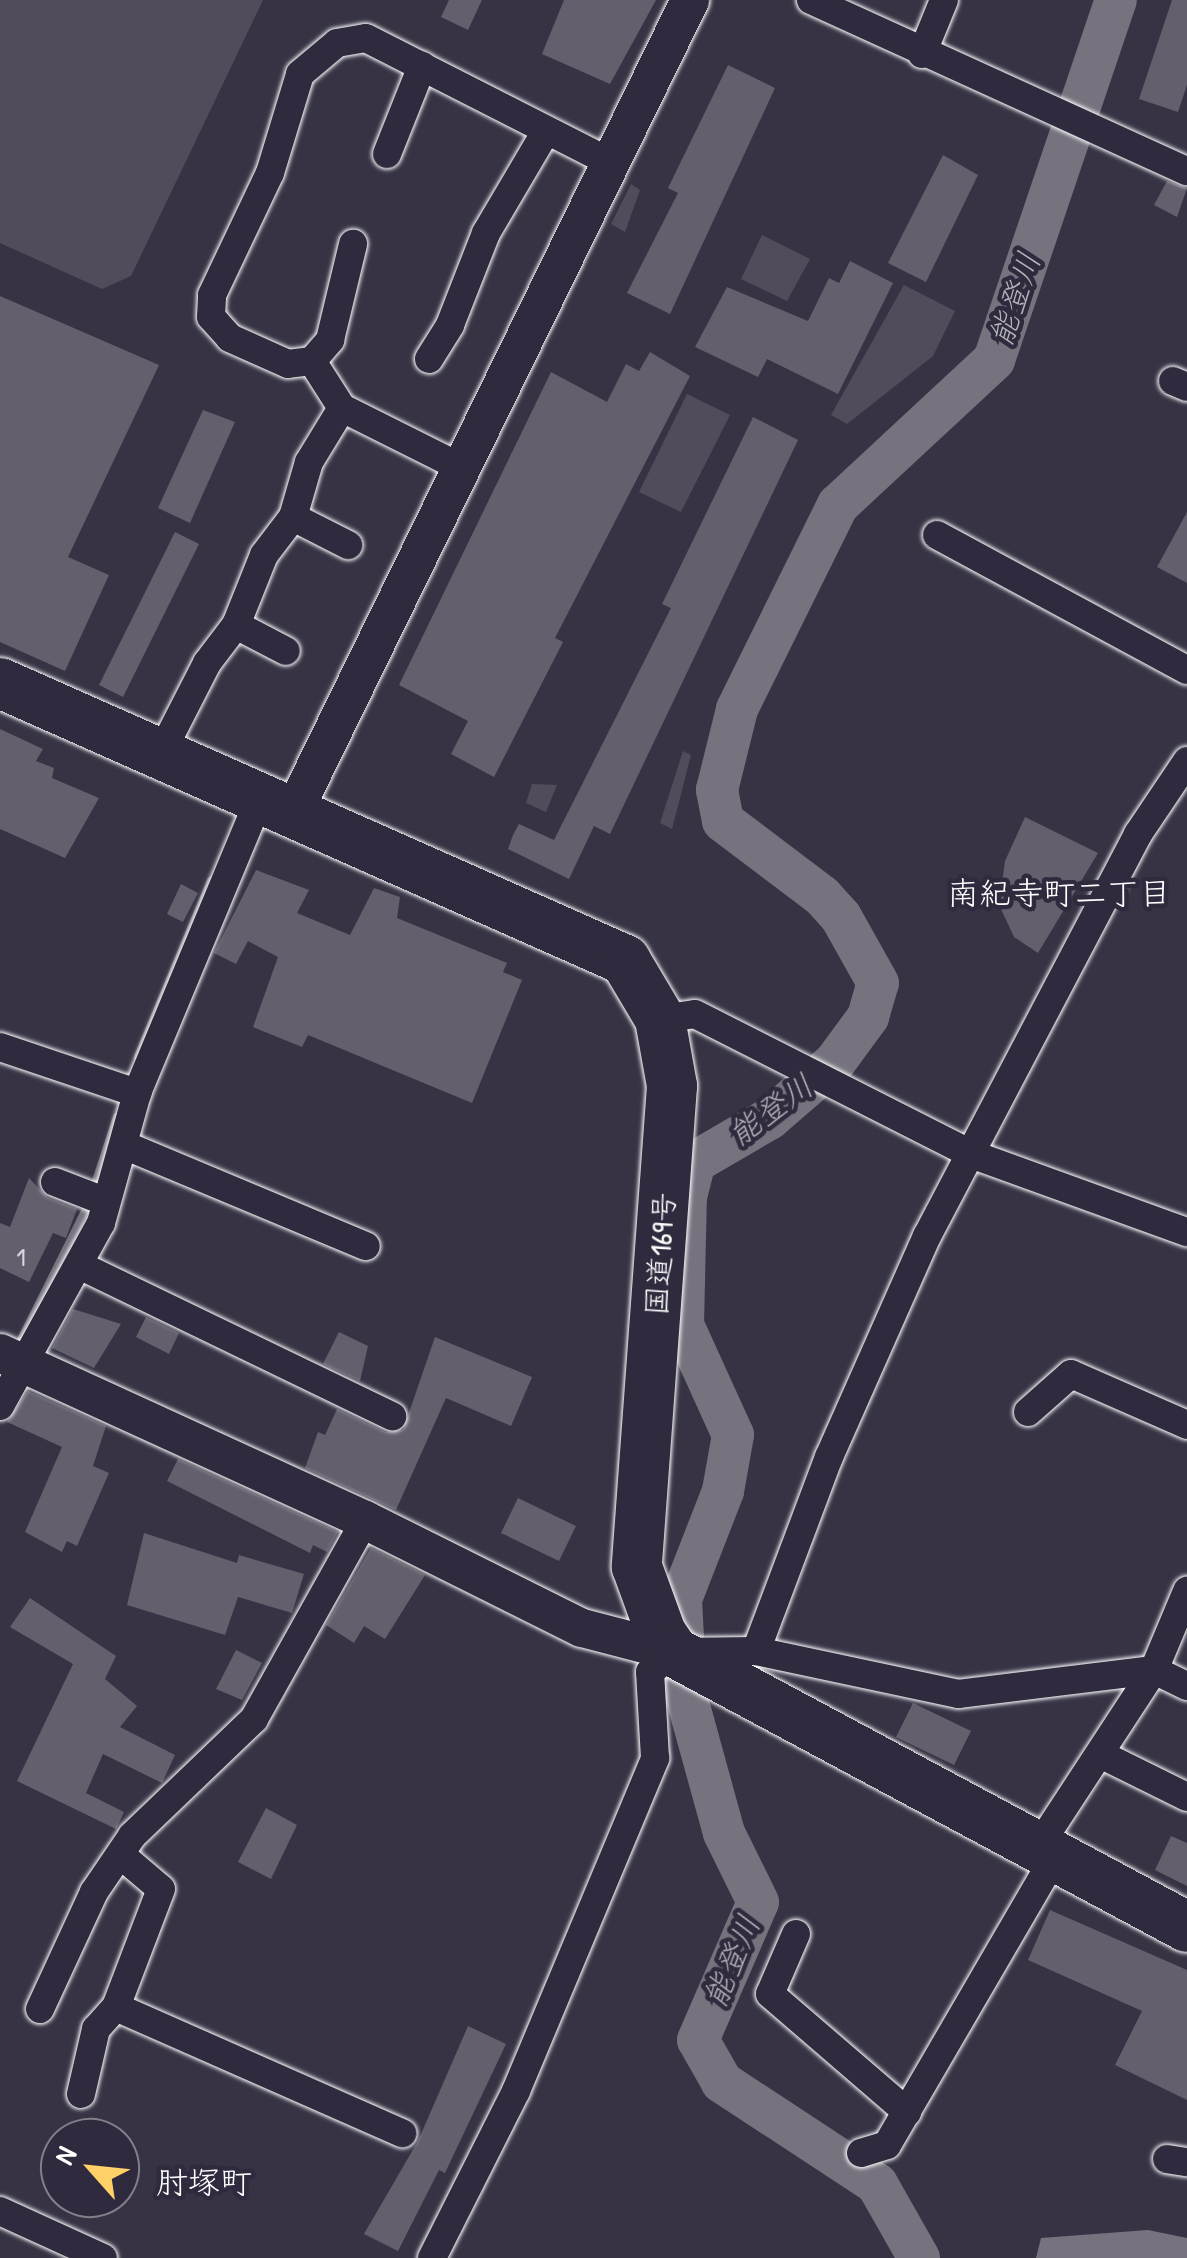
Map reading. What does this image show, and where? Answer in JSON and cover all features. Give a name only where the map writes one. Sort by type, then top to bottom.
[{"type":"highway","name":"国道169号","points":[[0,683],[606,947],[640,978],[660,1020],[672,1086],[637,1567],[674,1652]]},
{"type":"highway","points":[[674,1652],[741,1665],[1048,1849],[1187,1927]]},
{"type":"street","points":[[0,1406],[11,1358],[79,1265],[101,1223],[104,1201],[138,1093],[278,803],[462,468],[690,0]]},
{"type":"street","points":[[811,0],[1187,172]]},
{"type":"street","points":[[922,54],[944,0]]},
{"type":"street","points":[[353,244],[330,340],[312,361],[288,364],[230,338],[211,317],[212,296],[270,173],[300,74],[312,58],[337,43],[366,38],[610,163]]},
{"type":"street","points":[[387,154],[422,66]]},
{"type":"street","points":[[429,359],[450,325],[486,233],[545,133]]},
{"type":"street","points":[[312,361],[342,408],[462,468]]},
{"type":"street","points":[[161,753],[207,663],[236,624],[264,555],[293,517],[309,462],[342,408]]},
{"type":"street","points":[[293,517],[348,545]]},
{"type":"street","points":[[938,535],[1187,670]]},
{"type":"street","points":[[236,624],[286,651]]},
{"type":"street","points":[[1187,760],[1138,834],[971,1154],[830,1457],[741,1665],[958,1694],[1154,1670],[1187,1686]]},
{"type":"street","points":[[660,1020],[694,1014],[971,1154],[1187,1232]]},
{"type":"street","points":[[1,1051],[138,1093]]},
{"type":"street","points":[[124,1144],[366,1246]]},
{"type":"street","points":[[55,1182],[104,1201]]},
{"type":"street","points":[[79,1265],[392,1416]]},
{"type":"street","points":[[11,1358],[366,1520],[582,1628],[674,1652]]},
{"type":"street","points":[[1028,1412],[1070,1374],[1187,1425]]},
{"type":"street","points":[[40,2009],[91,1898],[132,1836],[254,1719],[366,1520]]},
{"type":"street","points":[[861,2152],[886,2145],[907,2112],[1100,1754],[1154,1670],[1187,1591]]},
{"type":"street","points":[[432,2258],[516,2091],[655,1758],[650,1672],[674,1652]]},
{"type":"street","points":[[1100,1754],[1187,1797]]},
{"type":"street","points":[[81,2094],[160,1889],[121,1855]]},
{"type":"street","points":[[796,1934],[770,1994],[907,2112]]},
{"type":"street","points":[[109,2014],[402,2133]]},
{"type":"street","points":[[0,2211],[103,2258]]},
{"type":"shaded area","points":[[0,0],[263,0],[131,276],[102,289],[0,243]]},
{"type":"shaded area","points":[[631,184],[640,190],[625,232],[611,224]]},
{"type":"shaded area","points":[[762,235],[810,259],[787,301],[741,279]]},
{"type":"shaded area","points":[[904,285],[955,311],[933,356],[847,424],[831,415]]},
{"type":"shaded area","points":[[687,394],[730,415],[681,512],[639,492]]},
{"type":"shaded area","points":[[683,751],[691,755],[672,829],[660,823]]},
{"type":"shaded area","points":[[532,784],[557,785],[546,812],[526,803]]},
{"type":"shaded area","points":[[1148,2230],[1187,2238],[1187,2258],[1036,2258],[1041,2238]]},
{"type":"building","points":[[449,0],[482,0],[468,30],[441,17]]},
{"type":"building","points":[[564,0],[656,0],[610,84],[542,54]]},
{"type":"building","points":[[1172,0],[1187,0],[1187,85],[1178,112],[1139,99]]},
{"type":"building","points":[[728,65],[775,88],[670,314],[627,293],[678,193],[668,188]]},
{"type":"building","points":[[943,155],[978,175],[926,282],[888,263]]},
{"type":"building","points":[[1167,181],[1187,188],[1177,217],[1154,205]]},
{"type":"building","points":[[850,261],[893,283],[838,394],[767,359],[758,377],[695,347],[727,287],[808,321],[829,278],[839,283]]},
{"type":"building","points":[[0,296],[159,365],[68,557],[109,575],[65,671],[0,642]]},
{"type":"building","points":[[650,352],[690,376],[555,638],[563,642],[494,777],[451,754],[468,721],[399,685],[551,372],[607,402],[626,364],[639,371]]},
{"type":"building","points":[[203,410],[235,422],[190,523],[158,508]]},
{"type":"building","points":[[753,417],[798,440],[610,834],[594,826],[569,879],[508,849],[513,835],[519,824],[554,840],[671,608],[662,604]]},
{"type":"building","points":[[1187,512],[1187,583],[1157,567]]},
{"type":"building","points":[[175,532],[199,544],[123,697],[99,685]]},
{"type":"building","points":[[0,729],[43,749],[36,761],[54,768],[52,778],[99,798],[65,858],[0,829]]},
{"type":"building","points":[[1025,817],[1098,853],[1038,953],[1014,937],[999,905],[1005,861]]},
{"type":"building","points":[[256,870],[309,890],[297,913],[350,935],[374,888],[400,897],[397,918],[507,963],[503,972],[522,980],[472,1103],[308,1035],[302,1047],[253,1027],[278,957],[248,941],[236,964],[214,953]]},
{"type":"building","points":[[181,884],[198,893],[183,922],[167,914]]},
{"type":"building","points":[[29,1178],[48,1198],[77,1209],[66,1238],[53,1233],[29,1282],[0,1268],[0,1223],[10,1227]]},
{"type":"building","points":[[73,1309],[121,1324],[94,1368],[52,1348]]},
{"type":"building","points":[[146,1317],[179,1333],[169,1354],[136,1337]]},
{"type":"building","points":[[339,1332],[368,1346],[360,1381],[323,1364]]},
{"type":"building","points":[[435,1337],[532,1377],[511,1426],[446,1398],[396,1510],[305,1468],[318,1432],[325,1435],[337,1409],[385,1432],[403,1430]]},
{"type":"building","points":[[28,1391],[106,1426],[93,1466],[109,1473],[77,1546],[67,1541],[62,1552],[25,1532],[62,1447],[7,1422]]},
{"type":"building","points":[[178,1459],[338,1532],[327,1552],[313,1545],[310,1553],[167,1481]]},
{"type":"building","points":[[518,1498],[576,1526],[559,1561],[501,1533]]},
{"type":"building","points":[[144,1533],[237,1563],[239,1555],[304,1574],[292,1613],[238,1597],[225,1635],[127,1605]]},
{"type":"building","points":[[371,1548],[425,1575],[385,1639],[364,1626],[354,1643],[326,1625]]},
{"type":"building","points":[[30,1598],[116,1656],[105,1679],[137,1706],[120,1727],[175,1755],[162,1783],[103,1754],[86,1793],[124,1812],[116,1829],[17,1781],[73,1664],[10,1627]]},
{"type":"building","points":[[236,1650],[262,1663],[242,1700],[216,1689]]},
{"type":"building","points":[[913,1703],[971,1731],[954,1765],[896,1737]]},
{"type":"building","points":[[266,1808],[297,1825],[271,1879],[238,1862]]},
{"type":"building","points":[[1171,1836],[1187,1843],[1187,1886],[1155,1870]]},
{"type":"building","points":[[1050,1910],[1187,1970],[1187,2100],[1115,2065],[1142,2011],[1028,1960]]},
{"type":"building","points":[[468,2026],[506,2044],[445,2173],[439,2170],[398,2251],[364,2234],[418,2141]]},
{"type":"waterway","name":"能登川","points":[[919,2258],[877,2184],[722,2082],[698,2040],[758,1902],[724,1833],[686,1695],[681,1599],[723,1491],[733,1435],[683,1325],[686,1197],[695,1162],[769,1119],[835,1062],[868,1017],[878,983],[841,917],[822,896],[723,821],[717,790],[737,709],[838,505],[994,360],[1116,0]]},
{"type":"waterway","points":[[138,1057],[211,881]]},
{"type":"waterway","points":[[93,1190],[117,1117]]},
{"type":"waterway","points":[[20,1342],[89,1203]]},
{"type":"district","name":"南紀寺町二丁目","points":[[1059,893]]},
{"type":"district","name":"肘塚町","points":[[204,2182]]}]
